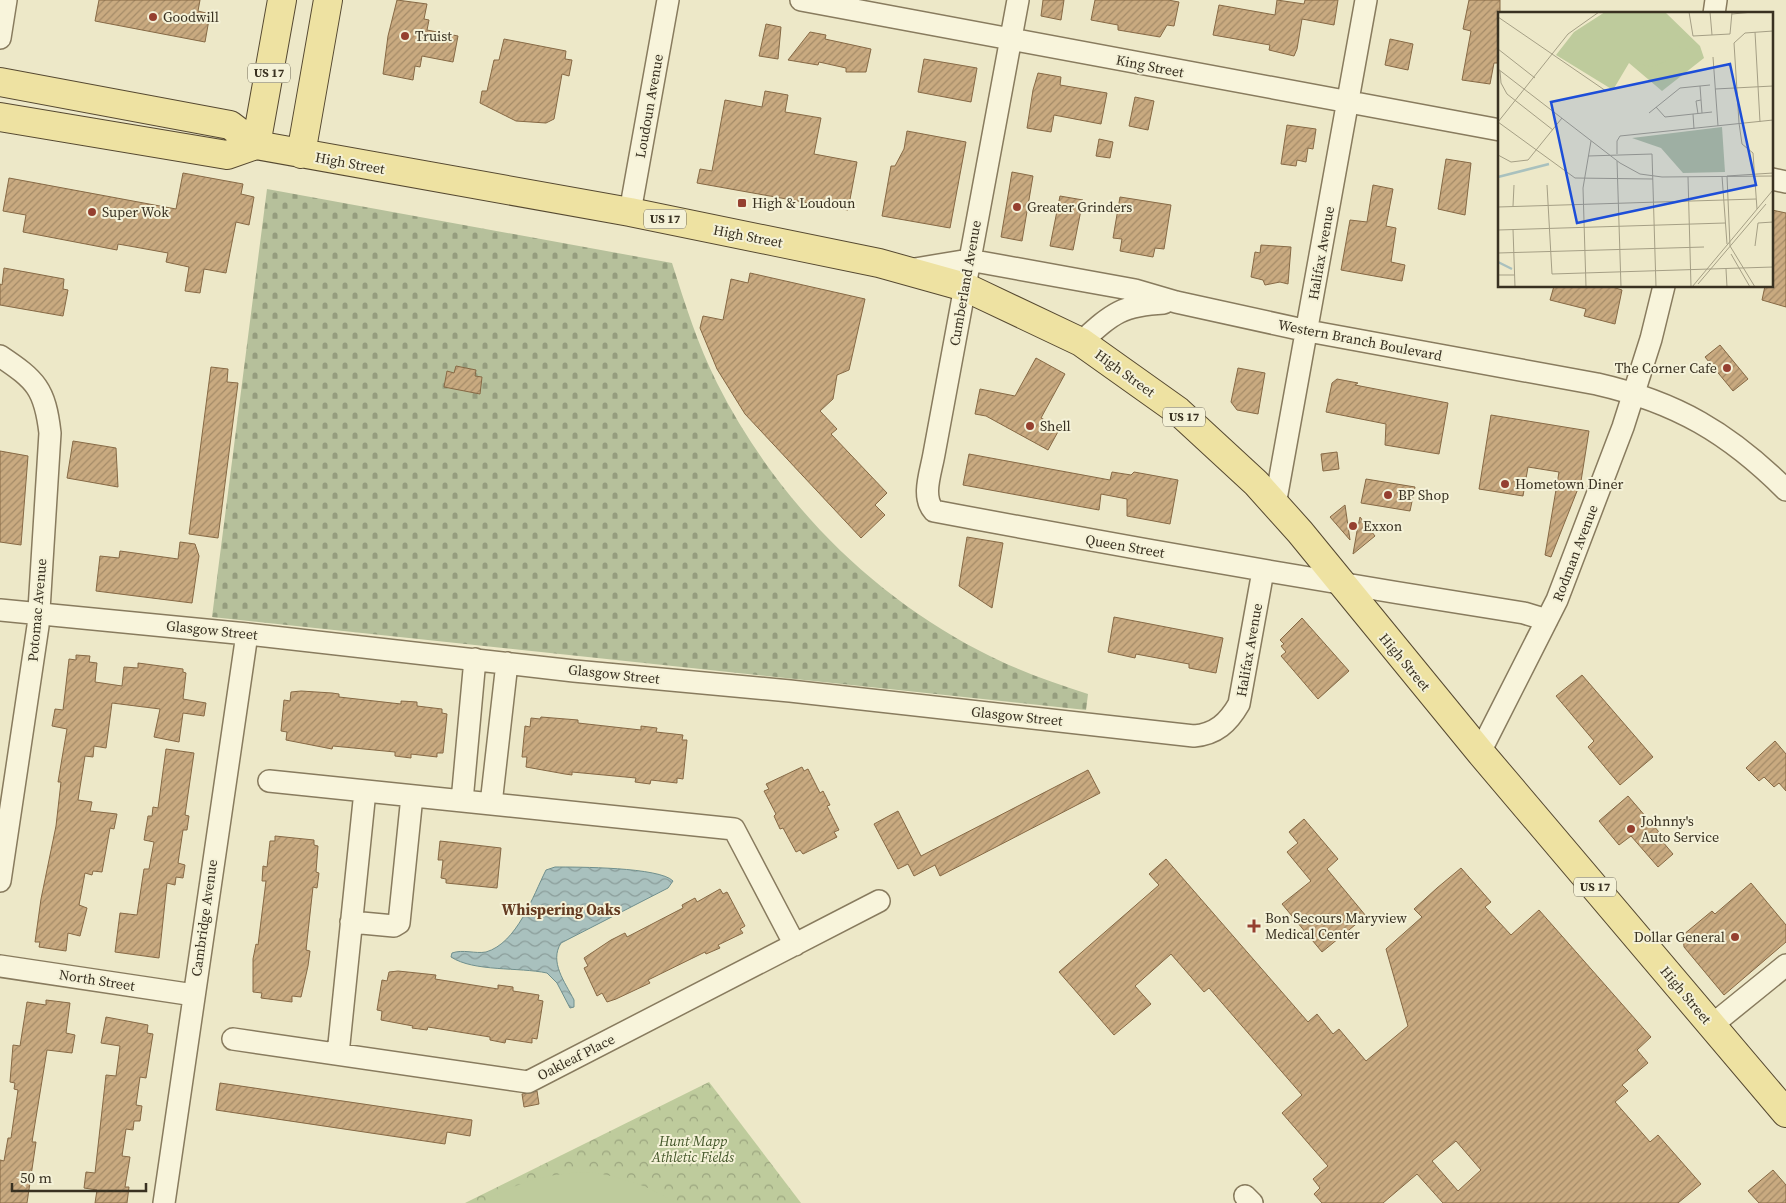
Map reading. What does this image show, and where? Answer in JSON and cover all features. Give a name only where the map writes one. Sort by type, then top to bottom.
[{"type":"main road","name":"US 17","points":[[256,145],[282,0]]},
{"type":"main road","points":[[302,154],[328,0]]},
{"type":"main road","name":"High Street","points":[[0,82],[230,125],[256,145],[630,212],[908,270],[965,286],[1082,342],[1178,411],[1221,448],[1275,505],[1480,752],[1786,1113]]},
{"type":"main road","points":[[0,116],[227,155],[256,145]]},
{"type":"street","points":[[0,38],[6,0]]},
{"type":"street","name":"Loudoun Avenue","points":[[630,212],[668,0]]},
{"type":"street","name":"King Street","points":[[801,0],[1498,130]]},
{"type":"street","name":"Cumberland Avenue","points":[[986,521],[934,511],[928,504],[927,497],[1018,0]]},
{"type":"street","name":"Halifax Avenue","points":[[1275,505],[1308,331],[1366,0]]},
{"type":"street","name":"Western Branch Boulevard","points":[[908,270],[969,260],[1135,290],[1176,302],[1308,331],[1589,382],[1634,392],[1666,404],[1717,432],[1770,474],[1786,490]]},
{"type":"street","name":"Rodman Avenue","points":[[1480,752],[1547,620],[1564,581],[1623,427],[1653,332],[1664,288]]},
{"type":"street","points":[[1082,342],[1108,317],[1124,309],[1139,304],[1176,302]]},
{"type":"street","name":"Potomac Avenue","points":[[0,356],[34,382],[42,395],[48,414],[50,433],[39,613],[0,882]]},
{"type":"street","name":"Queen Street","points":[[986,521],[1341,585],[1524,613],[1547,620]]},
{"type":"street","name":"Halifax Avenue","points":[[1225,724],[1232,717],[1242,695],[1264,571]]},
{"type":"street","name":"Glasgow Street","points":[[0,610],[800,692],[1194,736],[1208,735],[1225,724]]},
{"type":"street","name":"Cambridge Avenue","points":[[164,1203],[247,634]]},
{"type":"street","points":[[462,801],[475,659]]},
{"type":"street","points":[[491,804],[507,663]]},
{"type":"street","points":[[269,781],[734,828],[795,944]]},
{"type":"street","points":[[338,1054],[364,791]]},
{"type":"street","points":[[351,922],[394,926],[399,923],[412,796]]},
{"type":"street","name":"Oakleaf Place","points":[[233,1040],[528,1082],[879,901]]},
{"type":"street","points":[[1712,1025],[1786,965]]},
{"type":"street","name":"North Street","points":[[0,966],[194,995]]},
{"type":"green space","points":[[267,189],[672,263],[704,354],[717,383],[740,425],[766,464],[795,502],[827,537],[862,570],[899,600],[938,627],[1006,664],[1088,694],[1086,710],[212,617]]},
{"type":"green space","name":"Hunt Mapp Athletic Fields","points":[[709,1082],[801,1203],[465,1203]]},
{"type":"green space","points":[[592,1172],[635,1183],[655,1191],[675,1203],[494,1203],[491,1197],[540,1178]]},
{"type":"water","points":[[555,867],[636,870],[665,876],[673,881],[668,888],[561,943],[558,950],[557,965],[574,1000],[574,1007],[570,1008],[557,983],[547,973],[472,965],[451,957],[452,953],[456,952],[486,952],[497,947],[507,939],[523,917],[546,870]]},
{"type":"building","name":"Goodwill","points":[[99,0],[200,0],[198,11],[210,14],[205,42],[95,21]]},
{"type":"building","name":"Truist","points":[[397,0],[427,4],[424,19],[429,20],[427,30],[458,36],[453,62],[422,56],[420,67],[415,66],[413,80],[383,74],[388,36]]},
{"type":"building","points":[[1043,0],[1064,0],[1061,20],[1041,16]]},
{"type":"building","points":[[1095,0],[1168,0],[1179,2],[1174,26],[1167,25],[1160,37],[1118,30],[1118,25],[1091,20]]},
{"type":"building","points":[[1277,0],[1304,4],[1305,0],[1338,0],[1334,25],[1302,19],[1294,56],[1269,50],[1270,45],[1213,35],[1219,5],[1275,15]]},
{"type":"building","points":[[1469,0],[1500,0],[1500,12],[1498,12],[1498,63],[1494,63],[1490,84],[1462,80],[1471,31],[1463,29]]},
{"type":"building","points":[[766,24],[781,27],[778,59],[759,56]]},
{"type":"building","points":[[810,32],[826,35],[825,39],[871,49],[866,72],[846,72],[846,68],[819,62],[818,65],[788,60]]},
{"type":"building","points":[[504,39],[566,51],[565,59],[572,60],[569,76],[562,74],[554,119],[546,123],[516,121],[480,103],[482,91],[487,91],[494,60],[499,60]]},
{"type":"building","points":[[1390,39],[1413,44],[1408,70],[1385,65]]},
{"type":"building","points":[[924,59],[977,68],[971,102],[918,92]]},
{"type":"building","points":[[1038,73],[1061,77],[1060,85],[1107,93],[1101,124],[1054,115],[1051,132],[1027,128],[1033,90]]},
{"type":"building","points":[[765,91],[788,95],[785,112],[821,118],[814,154],[857,162],[848,210],[697,183],[700,169],[712,171],[725,100],[762,107]]},
{"type":"building","points":[[1135,97],[1154,101],[1148,130],[1129,126]]},
{"type":"building","points":[[1287,125],[1316,129],[1313,149],[1308,148],[1306,162],[1297,160],[1296,166],[1281,164]]},
{"type":"building","points":[[907,131],[966,142],[950,228],[882,216],[891,166],[895,166],[904,149]]},
{"type":"building","points":[[1099,139],[1113,142],[1110,158],[1096,156]]},
{"type":"building","points":[[1446,159],[1471,163],[1465,215],[1438,209]]},
{"type":"building","name":"Greater Grinders","points":[[1012,172],[1033,176],[1022,241],[1001,237]]},
{"type":"building","points":[[183,173],[243,184],[241,194],[254,197],[249,225],[236,222],[226,273],[204,269],[200,293],[185,291],[189,267],[166,262],[168,253],[118,244],[117,250],[23,232],[26,215],[3,211],[9,178],[176,209]]},
{"type":"building","points":[[1373,185],[1393,189],[1386,226],[1396,228],[1391,262],[1405,265],[1402,281],[1341,270],[1350,220],[1367,222]]},
{"type":"building","points":[[1060,196],[1083,200],[1073,250],[1050,246]]},
{"type":"building","points":[[1120,197],[1171,205],[1164,249],[1155,248],[1153,257],[1120,251],[1122,239],[1113,238]]},
{"type":"building","points":[[1774,210],[1786,213],[1786,307],[1762,300],[1765,288],[1774,288]]},
{"type":"building","points":[[1261,245],[1291,247],[1288,284],[1280,282],[1265,285],[1263,280],[1251,277],[1255,252],[1260,253]]},
{"type":"building","points":[[4,268],[64,279],[63,289],[68,290],[63,316],[0,305],[0,284],[2,285]]},
{"type":"building","points":[[750,273],[865,299],[849,370],[837,375],[833,399],[820,411],[837,429],[831,434],[887,493],[875,505],[885,515],[861,538],[745,414],[717,369],[700,328],[703,316],[723,320],[731,279],[748,283]]},
{"type":"building","points":[[1553,288],[1616,288],[1622,290],[1615,324],[1584,316],[1586,309],[1550,300]]},
{"type":"building","name":"The Corner Cafe","points":[[1720,345],[1748,379],[1733,391],[1705,357]]},
{"type":"building","points":[[1036,358],[1065,374],[1041,418],[1060,428],[1048,450],[986,416],[975,414],[980,389],[1015,396]]},
{"type":"building","points":[[456,366],[476,370],[475,376],[482,377],[480,394],[444,387],[447,371],[454,373]]},
{"type":"building","points":[[211,367],[228,369],[227,382],[238,383],[218,538],[189,534]]},
{"type":"building","points":[[1238,368],[1265,373],[1258,414],[1237,410],[1231,402]]},
{"type":"building","points":[[1337,379],[1358,383],[1355,385],[1448,403],[1439,454],[1385,445],[1386,424],[1326,412],[1332,383]]},
{"type":"building","points":[[1491,415],[1589,431],[1581,481],[1551,557],[1545,555],[1559,472],[1528,467],[1523,496],[1479,489]]},
{"type":"building","points":[[73,441],[116,448],[118,487],[67,478]]},
{"type":"building","points":[[0,451],[28,456],[21,545],[0,542]]},
{"type":"building","points":[[1337,452],[1339,469],[1323,471],[1321,454]]},
{"type":"building","points":[[969,454],[1110,480],[1112,472],[1131,475],[1134,472],[1178,480],[1170,524],[1127,516],[1127,499],[1101,494],[1099,510],[963,485]]},
{"type":"building","name":"BP Shop","points":[[1366,479],[1415,487],[1410,511],[1361,503]]},
{"type":"building","points":[[1345,505],[1350,540],[1330,517]]},
{"type":"building","points":[[1360,517],[1375,536],[1353,554],[1357,531]]},
{"type":"building","points":[[967,537],[1003,543],[992,608],[959,586]]},
{"type":"building","points":[[180,542],[195,544],[199,556],[192,603],[96,591],[100,556],[119,558],[120,551],[178,559]]},
{"type":"building","points":[[1114,617],[1223,638],[1216,673],[1189,668],[1189,664],[1136,654],[1135,658],[1108,652]]},
{"type":"building","points":[[1302,618],[1349,671],[1318,699],[1281,656],[1286,652],[1281,646],[1284,644],[1280,640]]},
{"type":"building","points":[[76,655],[90,656],[89,662],[97,663],[95,682],[122,686],[124,667],[138,668],[138,663],[183,669],[183,672],[186,673],[183,699],[206,703],[204,716],[183,713],[179,742],[154,737],[160,709],[112,703],[106,748],[94,746],[93,757],[85,756],[78,800],[92,802],[90,811],[117,814],[114,829],[110,828],[102,872],[93,871],[92,875],[85,873],[79,905],[87,908],[80,936],[68,933],[66,951],[39,947],[40,942],[35,942],[41,899],[56,826],[61,782],[58,782],[67,729],[52,726],[55,709],[63,710],[69,659],[76,660]]},
{"type":"building","points":[[1582,675],[1653,757],[1620,785],[1588,747],[1594,741],[1556,696]]},
{"type":"building","points":[[291,692],[332,693],[339,694],[339,697],[401,704],[401,701],[417,702],[417,706],[442,709],[442,713],[447,714],[443,753],[437,753],[437,757],[411,754],[411,758],[395,756],[395,752],[333,746],[332,749],[286,740],[287,732],[281,731],[284,700],[290,701]]},
{"type":"building","points":[[541,717],[578,720],[578,723],[641,730],[641,726],[657,728],[656,732],[683,735],[682,740],[687,740],[683,779],[677,778],[677,783],[651,780],[650,784],[635,782],[636,778],[572,772],[572,775],[526,767],[527,757],[522,757],[525,726],[530,727],[531,718],[540,719]]},
{"type":"building","points":[[1775,741],[1786,754],[1786,791],[1779,783],[1774,787],[1764,777],[1759,781],[1746,768]]},
{"type":"building","points":[[166,749],[194,753],[185,815],[189,816],[187,830],[183,830],[178,863],[185,865],[183,878],[176,877],[175,885],[167,883],[159,958],[115,952],[120,913],[137,915],[144,869],[149,869],[154,842],[144,840],[148,816],[152,816],[153,807],[158,808]]},
{"type":"building","points":[[802,767],[804,771],[808,769],[820,793],[823,791],[830,805],[827,806],[839,830],[834,832],[837,837],[803,854],[800,850],[796,852],[783,828],[780,829],[774,816],[776,814],[764,791],[769,789],[766,784]]},
{"type":"building","points":[[1088,770],[1100,793],[940,876],[935,865],[914,876],[908,864],[898,869],[874,824],[898,811],[921,856]]},
{"type":"building","name":"Johnny's Auto Service","points":[[1628,796],[1665,839],[1662,841],[1673,854],[1658,867],[1631,836],[1619,845],[1599,821]]},
{"type":"building","points":[[1304,819],[1338,859],[1327,869],[1366,916],[1322,952],[1282,904],[1311,881],[1287,852],[1298,843],[1289,832]]},
{"type":"building","points":[[275,836],[314,840],[314,845],[318,846],[316,872],[319,873],[317,888],[313,887],[306,950],[310,951],[308,966],[301,997],[292,996],[292,1002],[261,998],[262,993],[253,992],[253,959],[256,944],[258,945],[266,881],[262,881],[263,866],[267,867],[270,841],[275,841]]},
{"type":"building","points":[[440,841],[501,848],[497,888],[446,883],[446,879],[441,878],[443,860],[438,860]]},
{"type":"building","points":[[1166,859],[1308,1022],[1317,1014],[1333,1034],[1339,1029],[1366,1061],[1408,1026],[1386,949],[1422,917],[1414,909],[1437,888],[1461,868],[1491,902],[1485,907],[1511,935],[1539,910],[1651,1037],[1637,1050],[1648,1063],[1622,1085],[1628,1091],[1615,1102],[1650,1142],[1658,1135],[1701,1184],[1678,1203],[1443,1203],[1417,1174],[1383,1203],[1322,1203],[1314,1194],[1320,1188],[1313,1179],[1328,1166],[1282,1113],[1302,1095],[1209,988],[1204,992],[1171,954],[1135,986],[1151,1004],[1114,1035],[1059,972],[1159,885],[1149,874]],"holes":[[[1456,1141],[1481,1170],[1458,1191],[1432,1161]]]},
{"type":"building","name":"Dollar General","points":[[1751,883],[1786,925],[1786,942],[1724,995],[1684,947],[1683,935],[1712,911],[1715,914]]},
{"type":"building","points":[[720,889],[723,894],[727,892],[745,926],[740,929],[743,933],[718,945],[720,948],[706,954],[705,952],[648,980],[650,983],[616,999],[607,1002],[602,993],[597,996],[584,968],[588,966],[584,958],[611,940],[625,933],[627,937],[683,908],[682,905],[695,898],[697,902]]},
{"type":"building","points":[[398,971],[436,975],[435,979],[498,989],[498,985],[513,987],[513,991],[539,995],[538,1000],[543,1001],[537,1039],[532,1038],[532,1043],[506,1039],[505,1043],[490,1040],[490,1037],[428,1027],[427,1030],[412,1028],[413,1026],[381,1020],[382,1011],[377,1010],[382,980],[387,981],[389,972]]},
{"type":"building","points":[[46,1000],[70,1003],[66,1033],[75,1035],[72,1053],[47,1050],[32,1142],[36,1142],[27,1203],[0,1203],[0,1160],[4,1161],[8,1138],[11,1138],[18,1090],[14,1089],[15,1083],[10,1082],[13,1045],[20,1046],[27,1002],[46,1005]]},
{"type":"building","points":[[106,1017],[148,1025],[147,1033],[153,1034],[146,1078],[140,1077],[136,1105],[142,1106],[140,1121],[134,1121],[133,1130],[126,1129],[122,1156],[130,1157],[125,1187],[129,1187],[127,1203],[95,1203],[97,1190],[84,1188],[86,1172],[95,1173],[106,1075],[116,1076],[120,1046],[101,1043]]},
{"type":"building","points":[[220,1083],[472,1120],[470,1136],[447,1132],[445,1144],[216,1110]]},
{"type":"building","points":[[537,1091],[539,1104],[524,1107],[522,1094]]},
{"type":"building","points":[[1773,1170],[1786,1185],[1786,1203],[1759,1203],[1748,1191]]},
{"type":"place","name":"Goodwill","points":[[153,17]]},
{"type":"place","name":"Truist","points":[[405,36]]},
{"type":"place","name":"High & Loudoun","points":[[742,203]]},
{"type":"place","name":"Greater Grinders","points":[[1017,207]]},
{"type":"place","name":"Super Wok","points":[[92,212]]},
{"type":"place","name":"The Corner Cafe","points":[[1727,368]]},
{"type":"place","name":"Shell","points":[[1030,426]]},
{"type":"place","name":"Hometown Diner","points":[[1505,484]]},
{"type":"place","name":"BP Shop","points":[[1388,495]]},
{"type":"place","name":"Exxon","points":[[1353,526]]},
{"type":"place","name":"Johnny's Auto Service","points":[[1631,829]]},
{"type":"place","name":"Bon Secours Maryview Medical Center","points":[[1254,926]]},
{"type":"place","name":"Dollar General","points":[[1735,937]]},
{"type":"district","name":"Whispering Oaks","points":[[561,909]]}]
